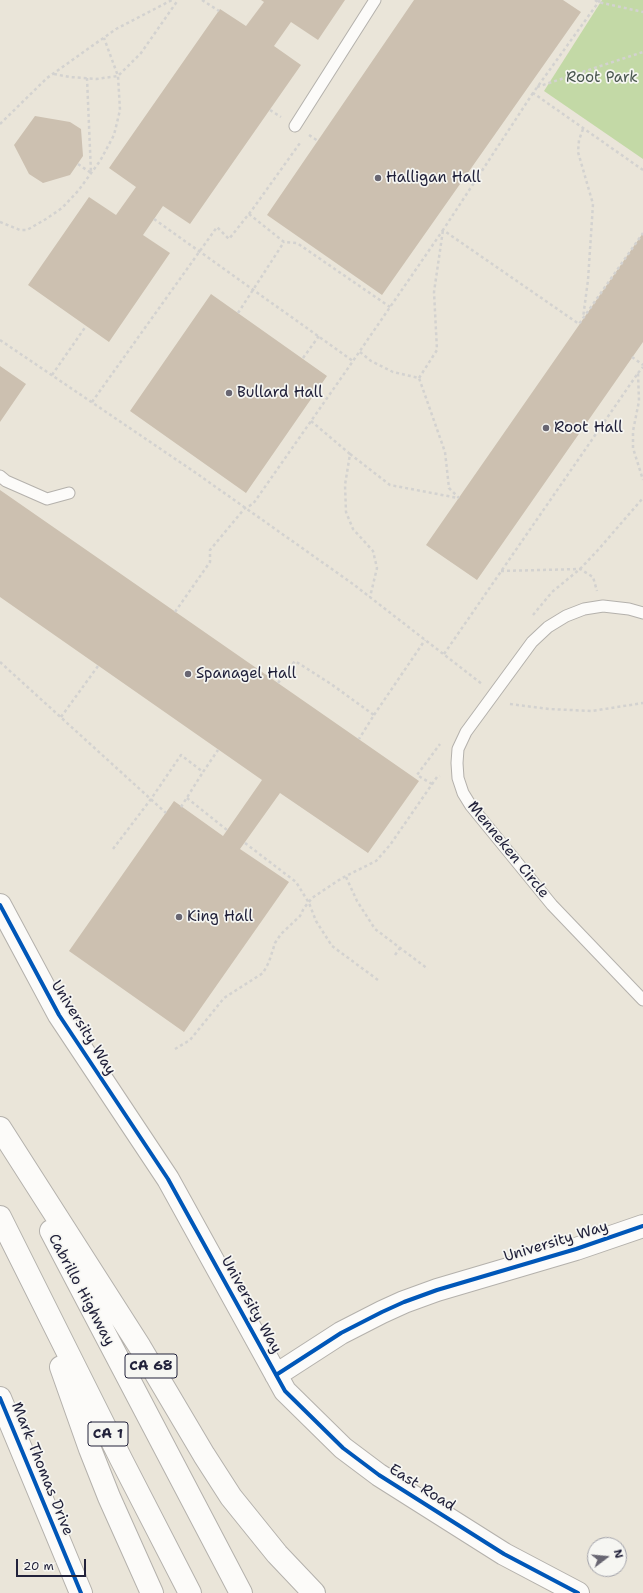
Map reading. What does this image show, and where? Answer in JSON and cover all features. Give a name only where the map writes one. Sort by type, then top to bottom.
[{"type":"main road","name":"University Way","points":[[0,905],[59,1015],[168,1179],[276,1375],[341,1333],[404,1302],[437,1290],[576,1249],[643,1226]]},
{"type":"main road","name":"CA 68","points":[[0,1128],[140,1347],[204,1455],[231,1497],[272,1550],[314,1593]]},
{"type":"main road","name":"Cabrillo Highway","points":[[0,1134],[241,1593]]},
{"type":"main road","name":"CA 1","points":[[0,1217],[117,1452],[190,1593]]},
{"type":"main road","points":[[29,1275],[90,1449],[109,1497],[152,1593]]},
{"type":"main road","name":"East Road","points":[[276,1375],[285,1391],[299,1406],[343,1448],[378,1475],[504,1554],[578,1593]]},
{"type":"main road","name":"Mark Thomas Drive","points":[[0,1398],[81,1593]]},
{"type":"lane","points":[[295,126],[375,0]]},
{"type":"lane","points":[[0,476],[6,481],[47,499],[69,493]]},
{"type":"lane","name":"Menneken Circle","points":[[643,613],[629,609],[603,606],[584,609],[566,616],[548,627],[532,642],[466,732],[458,749],[457,769],[458,778],[463,793],[471,806],[552,905],[643,1000]]},
{"type":"path","points":[[0,124],[54,74],[116,29],[172,0]]},
{"type":"path","points":[[54,74],[70,78],[96,79],[118,76],[141,53],[178,0]]},
{"type":"path","points":[[202,0],[219,11]]},
{"type":"path","points":[[175,612],[210,562],[210,550],[245,508],[253,504],[354,361],[443,230],[537,87],[598,1],[643,12]]},
{"type":"path","points":[[0,222],[20,230],[27,230],[46,219],[62,208],[78,191],[100,161],[114,135],[120,110],[118,76],[104,38]]},
{"type":"path","points":[[537,87],[643,52]]},
{"type":"path","points":[[87,78],[92,173]]},
{"type":"path","points":[[533,93],[643,170]]},
{"type":"path","points":[[583,128],[579,140],[578,152],[593,204],[588,280],[583,319]]},
{"type":"path","points":[[92,402],[217,227],[229,239],[307,134]]},
{"type":"path","points":[[78,164],[92,173]]},
{"type":"path","points":[[249,214],[284,242],[297,243],[390,308]]},
{"type":"path","points":[[154,219],[200,250],[253,290],[354,361]]},
{"type":"path","points":[[443,230],[579,324],[643,233]]},
{"type":"path","points":[[311,421],[390,485],[459,498],[449,488],[445,452],[420,378],[437,350],[434,292],[443,230]]},
{"type":"path","points":[[238,313],[284,242]]},
{"type":"path","points":[[52,375],[86,326]]},
{"type":"path","points":[[303,358],[320,336]]},
{"type":"path","points":[[0,340],[245,508],[370,597],[484,685]]},
{"type":"path","points":[[360,352],[371,361],[393,372],[420,378]]},
{"type":"path","points":[[444,654],[643,366],[632,357]]},
{"type":"path","points":[[638,373],[638,401],[633,431],[633,448],[643,480]]},
{"type":"path","points":[[350,454],[345,485],[346,512],[353,529],[373,551],[377,568],[370,597]]},
{"type":"path","points":[[529,620],[543,601],[580,569],[643,498]]},
{"type":"path","points":[[501,571],[580,569],[593,577],[603,606]]},
{"type":"path","points":[[359,739],[425,640]]},
{"type":"path","points":[[278,683],[295,661],[331,684],[374,715]]},
{"type":"path","points":[[0,662],[166,813]]},
{"type":"path","points":[[60,717],[98,666]]},
{"type":"path","points":[[510,704],[549,709],[592,711],[643,703]]},
{"type":"path","points":[[181,807],[218,750]]},
{"type":"path","points":[[113,849],[151,799],[181,755],[204,772]]},
{"type":"path","points":[[175,1049],[190,1040],[224,998],[263,973],[269,962],[275,943],[300,916],[312,898],[376,861],[390,845],[437,777],[457,769]]},
{"type":"path","points":[[187,798],[227,830]]},
{"type":"path","points":[[245,843],[296,882],[316,921],[332,946],[378,980]]},
{"type":"path","points":[[346,877],[358,901],[375,929],[428,969]]},
{"type":"path","points":[[395,955],[400,948]]},
{"type":"green space","name":"Root Park","points":[[602,0],[643,0],[643,159],[544,91]]},
{"type":"building","points":[[261,0],[345,0],[318,40],[291,22],[274,46],[301,65],[190,224],[163,206],[143,235],[170,253],[109,342],[28,285],[89,197],[116,215],[136,187],[109,168],[220,9],[246,26],[264,2]]},
{"type":"building","name":"Halligan Hall","points":[[414,0],[563,0],[581,12],[382,295],[267,215]]},
{"type":"building","points":[[35,116],[70,122],[81,129],[83,156],[70,175],[43,183],[29,174],[14,145]]},
{"type":"building","name":"Root Hall","points":[[643,233],[643,342],[477,580],[426,545]]},
{"type":"building","name":"Bullard Hall","points":[[211,294],[327,376],[246,493],[130,411]]},
{"type":"building","points":[[0,366],[26,384],[0,422]]},
{"type":"building","name":"Spanagel Hall","points":[[0,490],[419,781],[368,853],[280,793],[240,849],[289,882],[184,1032],[69,951],[174,801],[223,836],[262,780],[0,597]]},
{"type":"cycle path","points":[[0,905],[59,1015],[168,1179],[285,1391],[343,1448],[379,1475],[504,1554],[578,1593]]},
{"type":"cycle path","points":[[276,1375],[341,1333],[404,1302],[437,1290],[576,1249],[643,1226]]},
{"type":"cycle path","points":[[0,1398],[81,1593]]},
{"type":"place","name":"Halligan Hall","points":[[378,178]]},
{"type":"place","name":"Bullard Hall","points":[[229,393]]},
{"type":"place","name":"Root Hall","points":[[546,428]]},
{"type":"place","name":"Spanagel Hall","points":[[188,674]]},
{"type":"place","name":"King Hall","points":[[179,917]]}]
